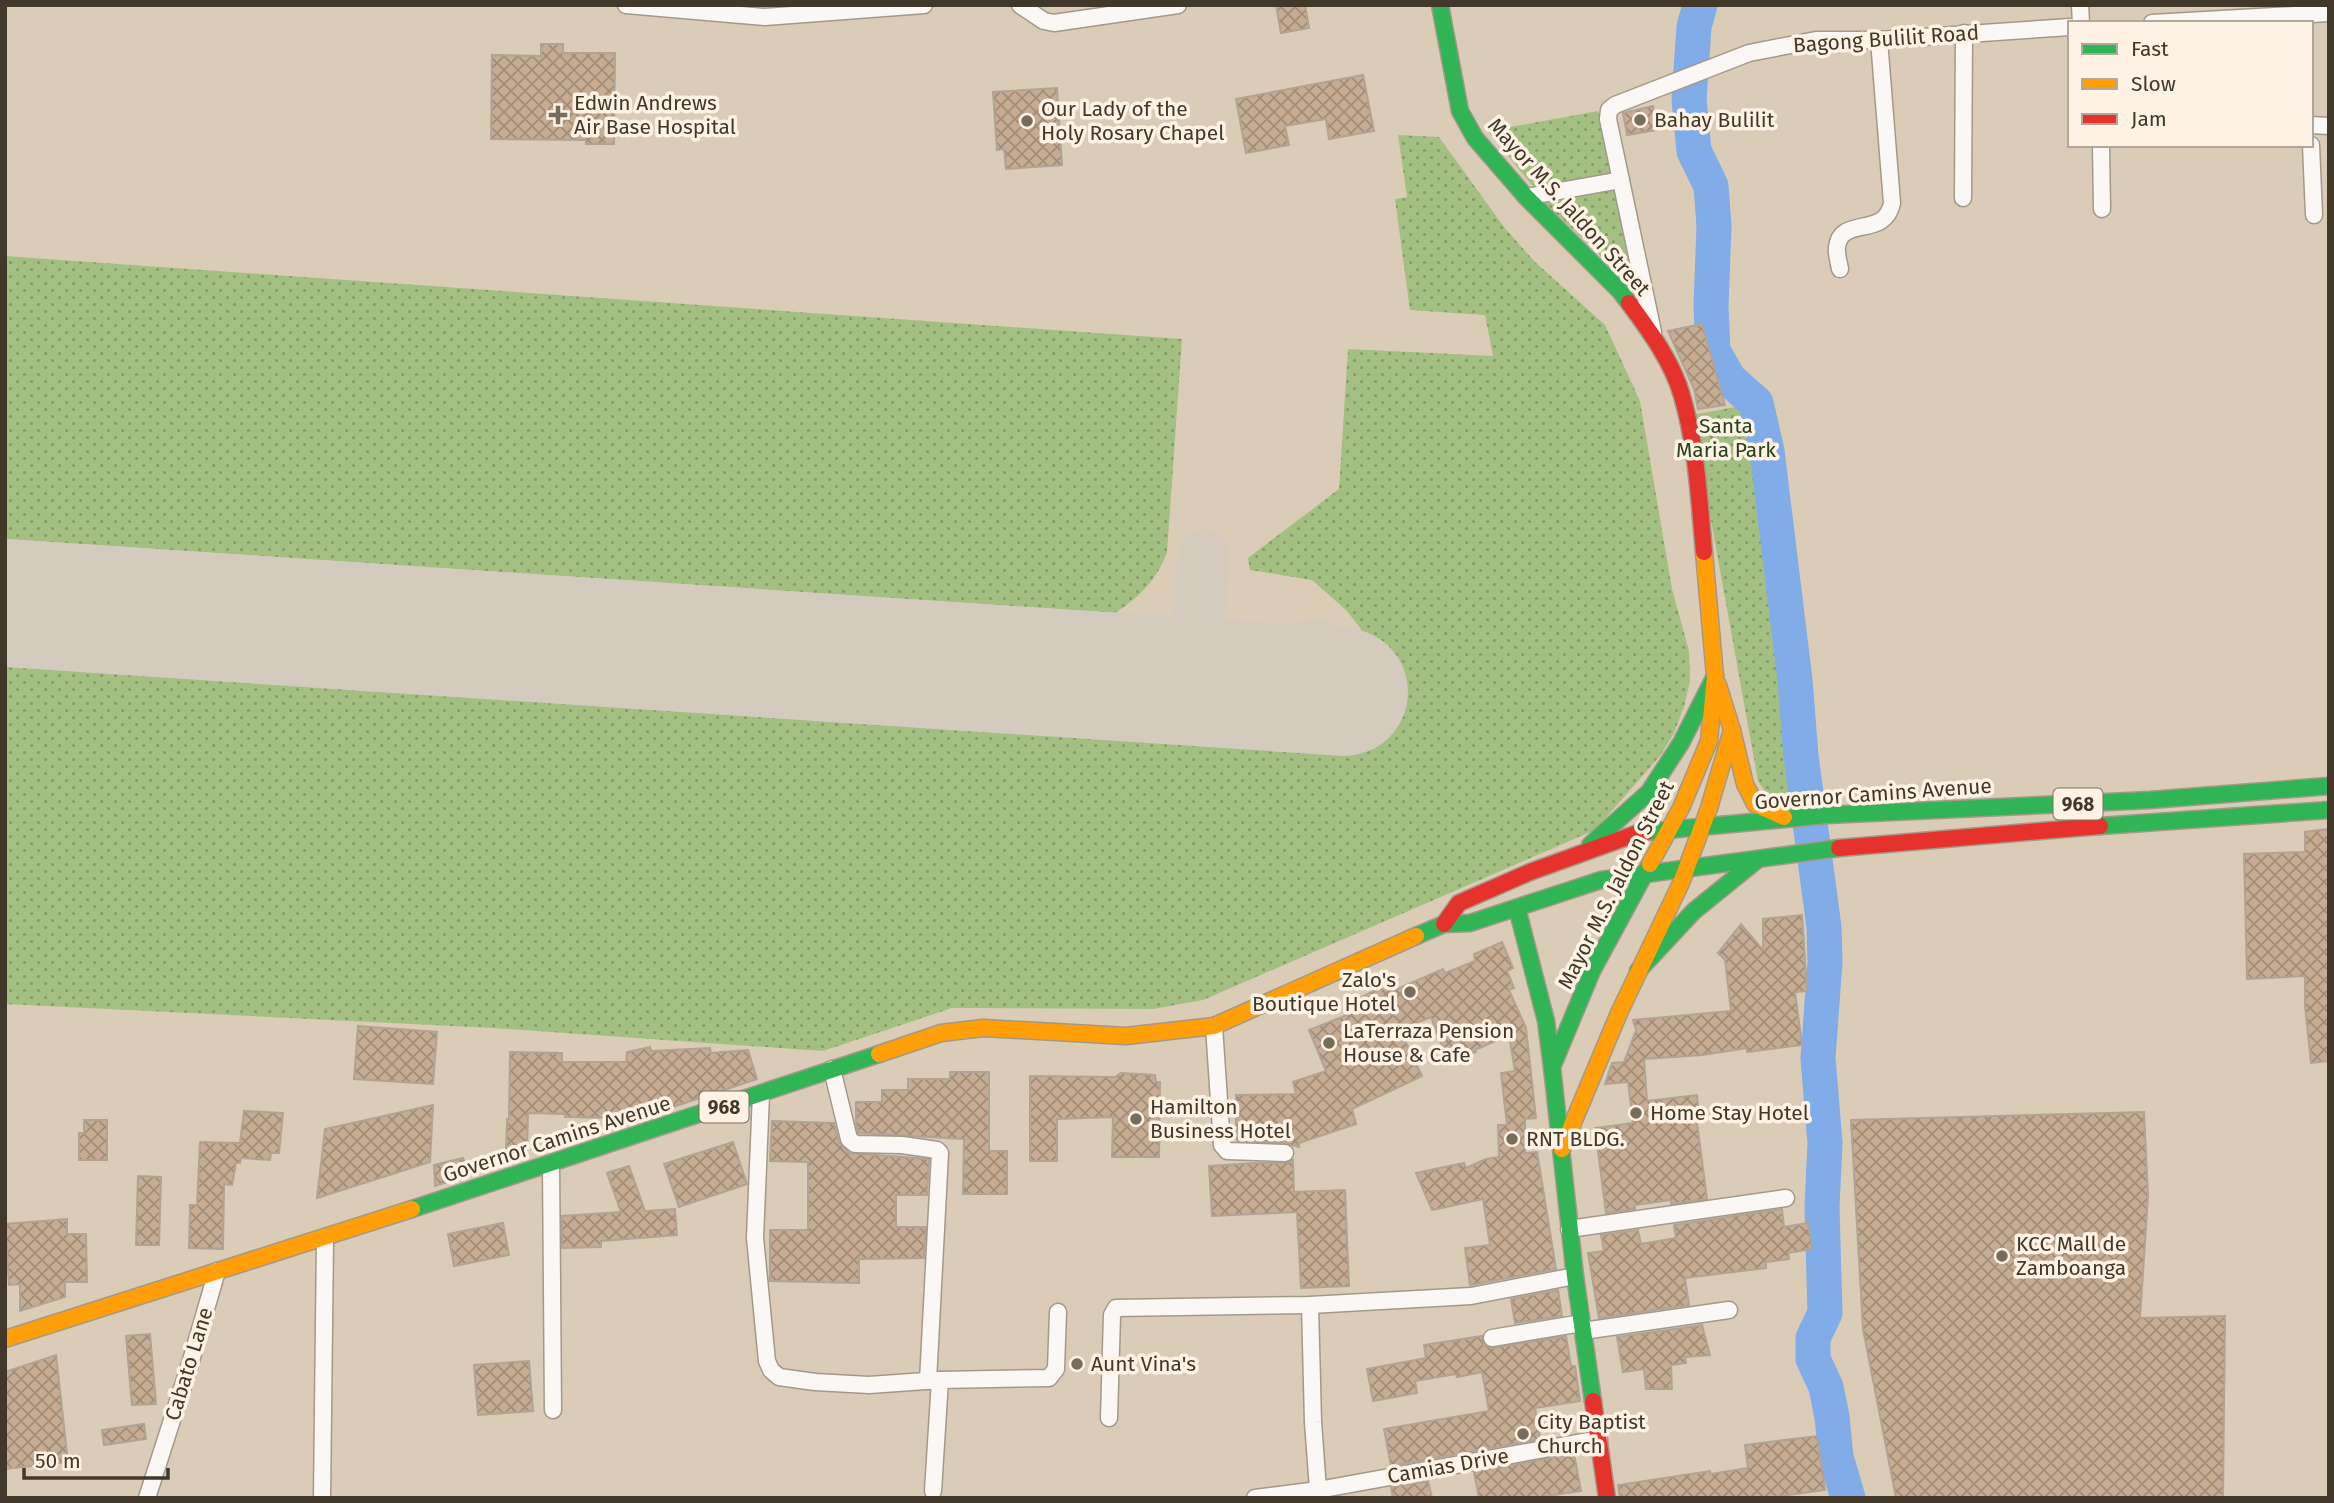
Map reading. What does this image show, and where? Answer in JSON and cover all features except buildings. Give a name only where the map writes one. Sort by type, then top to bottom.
[{"type":"main road","name":"Mayor M.S. Jaldon Street","points":[[1440,5],[1460,111],[1475,138],[1526,197],[1620,291],[1654,336],[1682,394],[1696,461],[1715,676],[1709,741],[1670,830],[1592,971],[1552,1067],[1575,1276],[1607,1498]]},
{"type":"main road","name":"Mayor M.S. Jaldon Street","points":[[1715,676],[1745,785],[1755,804],[1788,819]]},
{"type":"main road","points":[[1581,853],[1649,792],[1681,743],[1715,676]]},
{"type":"main road","points":[[1560,1154],[1638,971],[1681,883],[1702,827],[1732,730]]},
{"type":"main road","name":"Governor Camins Avenue","points":[[1444,924],[1459,903],[1530,872],[1638,833],[1827,816],[2150,800],[2329,786]]},
{"type":"main road","name":"Governor Camins Avenue","points":[[5,1339],[325,1237],[941,1034],[983,1028],[1126,1036],[1214,1026],[1444,924],[1471,923],[1601,880],[1830,849],[1989,834],[2329,810]]},
{"type":"main road","points":[[1638,971],[1659,945],[1759,858]]},
{"type":"main road","points":[[1517,908],[1546,1021],[1552,1067]]},
{"type":"street","points":[[626,5],[765,17],[785,10],[924,5]]},
{"type":"street","points":[[1020,5],[1044,21],[1054,23],[1178,5]]},
{"type":"street","points":[[2162,21],[2205,12],[2306,19],[2329,13]]},
{"type":"street","name":"Bagong Bulilit Road","points":[[1654,336],[1608,119],[1609,110],[1615,105],[1749,53],[1816,40],[1879,40],[2068,27]]},
{"type":"street","points":[[1963,198],[1964,33]]},
{"type":"street","points":[[1840,269],[1837,247],[1841,238],[1857,227],[1880,222],[1890,213],[1892,203],[1879,40]]},
{"type":"street","points":[[2101,147],[2102,209]]},
{"type":"street","points":[[2311,147],[2314,215]]},
{"type":"street","points":[[1526,197],[1621,180]]},
{"type":"street","points":[[1214,1026],[1222,1145],[1227,1151],[1285,1153]]},
{"type":"street","points":[[832,1069],[849,1139],[855,1144],[902,1145],[937,1150],[940,1153],[933,1490]]},
{"type":"street","points":[[761,1094],[755,1238],[766,1348],[771,1370],[779,1377],[869,1385],[934,1380],[1049,1378],[1056,1369],[1058,1312]]},
{"type":"street","points":[[551,1163],[553,1410]]},
{"type":"street","points":[[1569,1228],[1786,1198]]},
{"type":"street","points":[[322,1498],[325,1237]]},
{"type":"street","name":"Cabato Lane","points":[[147,1498],[217,1270]]},
{"type":"street","points":[[1109,1418],[1112,1315],[1116,1308],[1310,1305],[1471,1296],[1575,1276]]},
{"type":"street","points":[[1310,1305],[1312,1422],[1318,1490]]},
{"type":"street","points":[[1492,1338],[1728,1310]]},
{"type":"street","name":"Camias Drive","points":[[1255,1498],[1318,1490],[1599,1439]]},
{"type":"green space","points":[[1598,111],[1615,175],[1536,190],[1488,131]]},
{"type":"green space","points":[[1398,135],[1439,137],[1504,227],[1534,261],[1605,325],[1640,401],[1672,589],[1689,651],[1690,680],[1674,733],[1660,756],[1595,830],[1203,1000],[1153,1009],[952,1008],[823,1051],[493,1028],[5,1004],[5,661],[1348,747],[1361,629],[1346,610],[1312,580],[1250,570],[1248,558],[1339,489],[1348,349],[1493,356],[1485,315],[1410,310],[1395,199],[1407,197]]},
{"type":"green space","points":[[1617,187],[1638,291],[1542,200]]},
{"type":"green space","points":[[5,256],[1182,339],[1167,552],[1146,587],[1115,613],[5,539]]},
{"type":"green space","name":"Santa Maria Park","points":[[1751,404],[1798,792],[1768,796],[1758,781],[1692,415]]},
{"type":"waterway","points":[[1700,5],[1694,27],[1689,99],[1694,151],[1711,186],[1714,226],[1711,306],[1713,351],[1729,379],[1756,403],[1767,451],[1795,680],[1801,756],[1824,927],[1825,962],[1818,1058],[1825,1143],[1822,1207],[1825,1313],[1813,1338],[1813,1359],[1826,1387],[1836,1457],[1848,1498]]},
{"type":"taxiway","points":[[1194,682],[1204,555]]},
{"type":"taxiway","points":[[1208,683],[1307,646],[1319,644],[1327,661],[1326,682],[1318,701],[1305,715],[1294,719],[1283,721],[1234,684]]},
{"type":"runway","points":[[5,603],[1344,692]]},
{"type":"traffic: fast","points":[[1440,5],[1460,111],[1475,138],[1526,197],[1629,303]]},
{"type":"traffic: fast","points":[[1590,845],[1649,792],[1681,743],[1715,676]]},
{"type":"traffic: fast","points":[[1646,832],[1827,815],[2150,800],[2329,786]]},
{"type":"traffic: fast","points":[[2100,826],[2329,810]]},
{"type":"traffic: fast","points":[[1416,936],[1444,924],[1470,923],[1601,880],[1839,848]]},
{"type":"traffic: fast","points":[[1638,971],[1694,911],[1757,860]]},
{"type":"traffic: fast","points":[[1593,1401],[1575,1276],[1552,1067],[1592,971],[1650,864]]},
{"type":"traffic: fast","points":[[1517,908],[1546,1021],[1552,1067]]},
{"type":"traffic: fast","points":[[412,1209],[879,1054]]},
{"type":"traffic: slow","points":[[1650,864],[1681,808],[1709,741],[1715,676],[1704,552]]},
{"type":"traffic: slow","points":[[1562,1149],[1619,1013],[1681,883],[1709,808],[1732,730],[1718,685]]},
{"type":"traffic: slow","points":[[1732,730],[1745,784],[1755,804],[1784,817]]},
{"type":"traffic: slow","points":[[879,1054],[941,1033],[983,1028],[1126,1036],[1214,1026],[1416,936]]},
{"type":"traffic: slow","points":[[5,1339],[412,1209]]},
{"type":"traffic: jam","points":[[1629,303],[1667,359],[1682,396],[1694,454],[1704,552]]},
{"type":"traffic: jam","points":[[1839,848],[2100,826]]},
{"type":"traffic: jam","points":[[1444,924],[1459,903],[1530,872],[1646,832]]},
{"type":"traffic: jam","points":[[1593,1401],[1607,1498]]},
{"type":"place","name":"Edwin Andrews Air Base Hospital","points":[[558,115]]},
{"type":"place","name":"Bahay Bulilit","points":[[1640,120]]},
{"type":"place","name":"Our Lady of the Holy Rosary Chapel","points":[[1027,121]]},
{"type":"place","name":"Zalo's Boutique Hotel","points":[[1410,992]]},
{"type":"place","name":"LaTerraza Pension House & Cafe","points":[[1329,1043]]},
{"type":"place","name":"Home Stay Hotel","points":[[1636,1113]]},
{"type":"place","name":"Hamilton Business Hotel","points":[[1136,1119]]},
{"type":"place","name":"RNT BLDG.","points":[[1512,1139]]},
{"type":"place","name":"KCC Mall de Zamboanga","points":[[2002,1256]]},
{"type":"place","name":"Aunt Vina's","points":[[1077,1364]]},
{"type":"place","name":"City Baptist Church","points":[[1523,1434]]}]
